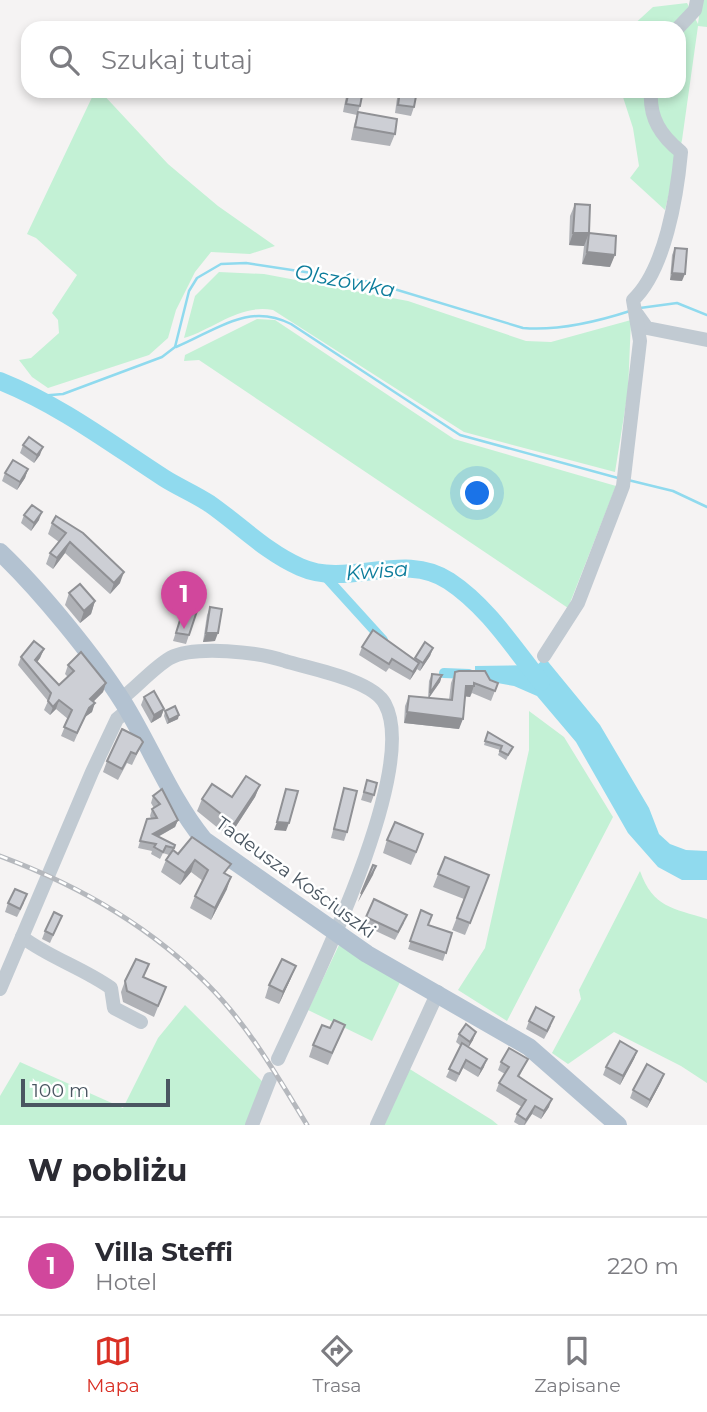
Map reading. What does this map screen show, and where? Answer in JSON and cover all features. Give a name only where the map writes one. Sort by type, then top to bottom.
[{"type":"main road","name":"Tadeusza Kościuszki","points":[[0,552],[96,664],[125,705],[186,818],[204,840],[367,954],[438,992],[528,1047],[618,1125]]},
{"type":"street","points":[[685,21],[695,10],[697,0]]},
{"type":"street","points":[[544,656],[578,603],[624,479],[643,334],[633,300],[648,287],[657,264],[679,177],[681,152],[664,138],[650,108],[651,98]]},
{"type":"street","points":[[643,334],[707,340]]},
{"type":"street","points":[[0,989],[92,772],[125,705],[170,658],[193,651],[268,655],[367,687],[385,702],[390,716],[388,774],[376,832],[336,932],[278,1059]]},
{"type":"street","points":[[22,937],[43,953],[92,975],[111,989],[114,1008],[141,1022]]},
{"type":"street","points":[[377,1125],[438,992]]},
{"type":"street","points":[[252,1125],[270,1079]]},
{"type":"green space","points":[[701,0],[707,0],[707,27],[698,26],[682,140],[665,210],[630,178],[639,166],[633,128],[623,98],[686,98],[686,21],[638,21],[653,7],[687,3],[698,24]]},
{"type":"green space","points":[[92,98],[107,98],[168,164],[218,206],[275,246],[250,254],[211,252],[195,272],[176,310],[168,338],[149,355],[48,388],[32,377],[19,360],[31,358],[59,333],[58,320],[52,313],[77,275],[36,238],[27,234]]},
{"type":"green space","points":[[219,272],[264,274],[408,301],[526,341],[551,342],[631,320],[628,391],[615,472],[464,432],[273,310],[249,310],[184,338],[195,296]]},
{"type":"green space","points":[[257,319],[275,320],[454,439],[616,486],[568,608],[199,360],[184,361],[185,355]]},
{"type":"green space","points":[[529,711],[564,737],[613,817],[507,1021],[458,990],[485,948],[529,750]]},
{"type":"green space","points":[[640,871],[651,893],[658,900],[674,909],[707,919],[707,1083],[681,1066],[614,1032],[568,1064],[552,1053],[581,999],[579,990]]},
{"type":"green space","points":[[339,945],[401,980],[372,1041],[308,1010]]},
{"type":"green space","points":[[185,1005],[267,1086],[252,1125],[0,1125],[0,1096],[20,1062],[123,1108],[158,1038]]},
{"type":"green space","points":[[408,1068],[492,1120],[498,1125],[382,1125]]},
{"type":"water","points":[[545,658],[600,725],[649,808],[659,834],[670,844],[686,850],[707,851],[707,880],[682,880],[658,867],[628,833],[576,742],[537,696],[514,686],[475,679],[475,666],[537,665]]},
{"type":"building","points":[[347,98],[362,98],[360,106],[346,104]]},
{"type":"building","points":[[399,98],[416,98],[414,107],[398,105]]},
{"type":"building","points":[[358,112],[397,119],[395,134],[355,127]]},
{"type":"building","points":[[575,204],[590,205],[589,233],[573,233]]},
{"type":"building","points":[[589,233],[616,236],[615,255],[587,252]]},
{"type":"building","points":[[675,248],[687,249],[685,274],[672,273]]},
{"type":"building","points":[[29,437],[43,447],[37,455],[23,445]]},
{"type":"building","points":[[13,460],[28,469],[20,482],[5,473]]},
{"type":"building","points":[[32,505],[42,512],[34,523],[24,515]]},
{"type":"building","points":[[56,516],[83,533],[124,572],[114,583],[70,542],[57,558],[50,553],[66,533],[52,523]]},
{"type":"building","points":[[80,584],[95,601],[84,611],[69,593]]},
{"type":"building","points":[[185,604],[198,608],[189,635],[176,633]]},
{"type":"building","points":[[210,607],[222,609],[218,633],[206,633]]},
{"type":"building","points":[[373,630],[419,663],[413,672],[392,659],[389,664],[362,647]]},
{"type":"building","points":[[34,641],[44,649],[35,660],[59,685],[74,671],[68,665],[81,652],[106,683],[90,699],[95,703],[89,708],[77,733],[64,727],[72,710],[59,700],[53,707],[48,701],[51,693],[21,657]]},
{"type":"building","points":[[425,642],[433,648],[423,663],[415,658]]},
{"type":"building","points":[[485,671],[490,680],[498,683],[495,691],[474,683],[474,686],[466,686],[463,719],[407,712],[409,696],[452,700],[455,672]]},
{"type":"building","points":[[432,674],[442,675],[430,693]]},
{"type":"building","points":[[154,691],[164,709],[154,715],[144,697]]},
{"type":"building","points":[[175,706],[179,715],[169,720],[165,711]]},
{"type":"building","points":[[122,729],[143,742],[136,754],[131,752],[122,769],[107,761]]},
{"type":"building","points":[[488,732],[513,747],[508,755],[500,751],[502,746],[485,741]]},
{"type":"building","points":[[246,776],[260,785],[234,824],[202,799],[212,784],[232,797]]},
{"type":"building","points":[[367,780],[377,783],[374,795],[364,792]]},
{"type":"building","points":[[344,788],[357,791],[347,832],[334,829]]},
{"type":"building","points":[[162,789],[178,820],[153,834],[175,845],[174,848],[166,846],[163,852],[154,847],[156,844],[140,841],[147,819],[157,818],[152,809],[160,804],[153,796]]},
{"type":"building","points":[[286,789],[298,791],[289,823],[277,822]]},
{"type":"building","points":[[395,822],[423,834],[416,852],[387,840]]},
{"type":"building","points":[[192,837],[231,864],[224,873],[231,877],[215,908],[195,896],[208,870],[195,860],[185,873],[166,860],[173,850],[178,854]]},
{"type":"building","points":[[445,857],[489,875],[470,923],[457,918],[469,887],[438,874]]},
{"type":"building","points":[[373,865],[376,866],[361,894]]},
{"type":"building","points":[[15,889],[27,894],[20,909],[8,903]]},
{"type":"building","points":[[374,899],[407,915],[398,932],[366,917]]},
{"type":"building","points":[[421,910],[432,915],[428,925],[452,933],[446,953],[410,941]]},
{"type":"building","points":[[54,912],[62,916],[53,935],[45,931]]},
{"type":"building","points":[[136,959],[149,964],[143,977],[166,987],[158,1006],[127,991],[125,981]]},
{"type":"building","points":[[282,959],[296,966],[283,992],[269,985]]},
{"type":"building","points":[[536,1007],[554,1017],[547,1031],[529,1021]]},
{"type":"building","points":[[334,1020],[345,1025],[332,1053],[313,1045],[322,1025],[330,1028]]},
{"type":"building","points":[[466,1024],[476,1032],[470,1042],[459,1034]]},
{"type":"building","points":[[620,1041],[637,1051],[623,1076],[606,1067]]},
{"type":"building","points":[[462,1043],[487,1059],[481,1069],[466,1060],[459,1074],[449,1069]]},
{"type":"building","points":[[509,1048],[528,1059],[518,1076],[552,1099],[544,1111],[535,1106],[526,1120],[517,1114],[526,1100],[499,1083],[509,1067],[501,1062]]},
{"type":"building","points":[[647,1064],[664,1074],[650,1100],[633,1090]]},
{"type":"waterway","name":"Olszówka","points":[[39,396],[63,394],[162,357],[175,347],[189,291],[197,278],[221,264],[246,263],[371,282],[523,328],[577,325],[630,311]]},
{"type":"waterway","name":"Olszówka","points":[[640,308],[677,303],[707,315]]},
{"type":"waterway","points":[[176,347],[233,321],[247,317],[275,318],[291,324],[460,435],[618,478]]},
{"type":"waterway","name":"Kwisa","points":[[0,381],[43,401],[84,425],[164,478],[210,504],[264,546],[300,567],[319,573],[337,574],[413,569],[431,572],[449,581],[487,615],[541,682]]},
{"type":"waterway","points":[[628,480],[673,491],[707,507]]},
{"type":"waterway","points":[[324,575],[383,640]]},
{"type":"waterway","points":[[444,673],[469,674]]},
{"type":"railway","points":[[0,856],[57,880],[111,909],[137,925],[185,963],[223,1001],[249,1034],[307,1125]]},
{"type":"place","name":"Villa Steffi","points":[[184,629]]}]
